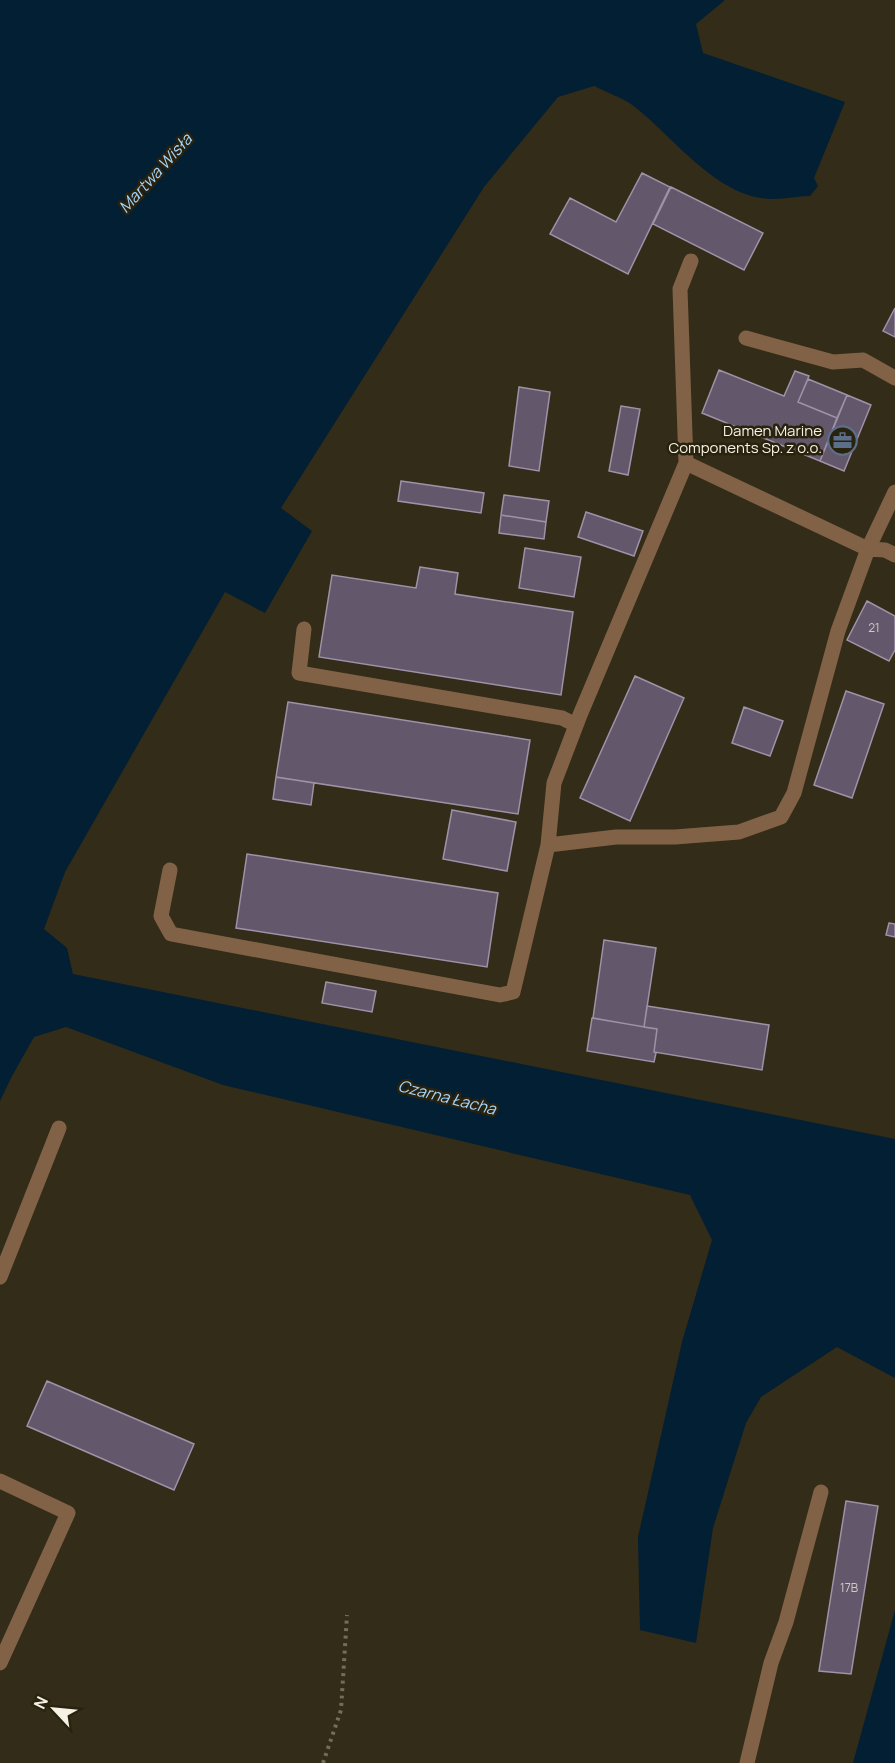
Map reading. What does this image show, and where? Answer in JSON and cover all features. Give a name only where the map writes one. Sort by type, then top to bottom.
[{"type":"lane","points":[[170,870],[160,916],[171,934],[500,995],[513,992],[548,845],[554,783],[686,463],[680,290],[691,261]]},
{"type":"lane","points":[[746,338],[833,362],[863,360],[895,378]]},
{"type":"lane","points":[[686,463],[868,549],[885,550],[895,555]]},
{"type":"lane","points":[[548,845],[616,837],[675,837],[739,832],[781,817],[794,793],[838,631],[868,549],[895,492]]},
{"type":"lane","points":[[304,630],[299,673],[562,718],[576,725]]},
{"type":"lane","points":[[0,1276],[59,1128]]},
{"type":"lane","points":[[0,1481],[68,1513],[0,1663]]},
{"type":"lane","points":[[747,1763],[771,1663],[786,1622],[821,1492]]},
{"type":"path","points":[[323,1763],[341,1710],[347,1615]]},
{"type":"water","points":[[0,0],[725,0],[696,24],[703,53],[845,102],[814,178],[818,186],[810,196],[774,199],[753,196],[733,189],[696,163],[647,117],[618,97],[594,86],[558,97],[484,187],[281,508],[312,531],[265,613],[225,592],[65,872],[44,929],[67,948],[73,974],[895,1139],[895,1378],[837,1347],[761,1397],[746,1423],[713,1528],[696,1643],[640,1630],[638,1537],[682,1342],[712,1240],[690,1195],[223,1085],[66,1027],[34,1037],[0,1101]]},
{"type":"water","points":[[895,1610],[895,1763],[853,1763]]},
{"type":"building","points":[[642,173],[670,187],[628,274],[550,234],[570,198],[616,222]]},
{"type":"building","points":[[671,187],[763,233],[744,270],[653,224]]},
{"type":"building","points":[[895,308],[895,337],[883,331]]},
{"type":"building","points":[[719,370],[784,396],[795,371],[809,376],[798,402],[837,418],[820,461],[702,413]]},
{"type":"building","points":[[808,379],[847,395],[837,418],[798,402]]},
{"type":"building","points":[[519,387],[550,392],[539,471],[509,466]]},
{"type":"building","name":"Damen Marine Components Sp. z o.o.","points":[[847,395],[871,405],[844,471],[820,461]]},
{"type":"building","points":[[621,406],[640,409],[628,475],[609,471]]},
{"type":"building","points":[[401,481],[484,493],[481,513],[398,501]]},
{"type":"building","points":[[504,495],[549,501],[546,522],[501,515]]},
{"type":"building","points":[[586,512],[643,531],[634,556],[578,537]]},
{"type":"building","points":[[501,515],[546,522],[544,539],[499,533]]},
{"type":"building","points":[[525,548],[581,557],[574,597],[519,588]]},
{"type":"building","points":[[420,567],[458,573],[455,594],[573,612],[561,695],[319,657],[332,575],[416,588]]},
{"type":"building","points":[[867,601],[895,616],[895,650],[889,661],[847,640]]},
{"type":"building","points":[[635,676],[684,698],[630,821],[580,798]]},
{"type":"building","points":[[846,691],[884,704],[852,798],[814,785]]},
{"type":"building","points":[[288,702],[530,740],[518,814],[276,777]]},
{"type":"building","points":[[744,707],[783,721],[770,756],[732,743]]},
{"type":"building","points":[[276,777],[314,783],[311,805],[273,799]]},
{"type":"building","points":[[452,810],[516,822],[507,871],[443,859]]},
{"type":"building","points":[[247,854],[498,893],[487,967],[236,928]]},
{"type":"building","points":[[889,923],[895,924],[895,937],[886,935]]},
{"type":"building","points":[[604,940],[656,948],[644,1027],[593,1018]]},
{"type":"building","points":[[326,982],[376,991],[372,1012],[322,1003]]},
{"type":"building","points":[[647,1006],[769,1025],[762,1070],[654,1052],[657,1029],[644,1027]]},
{"type":"building","points":[[592,1018],[657,1029],[654,1062],[587,1051]]},
{"type":"building","points":[[47,1381],[194,1444],[174,1490],[27,1426]]},
{"type":"building","points":[[846,1501],[878,1506],[851,1674],[819,1671]]},
{"type":"place","name":"Damen Marine Components Sp. z o.o.","points":[[843,440]]},
{"type":"water label","name":"Martwa Wisła","points":[[155,173]]},
{"type":"water label","name":"Czarna Łacha","points":[[447,1097]]}]
